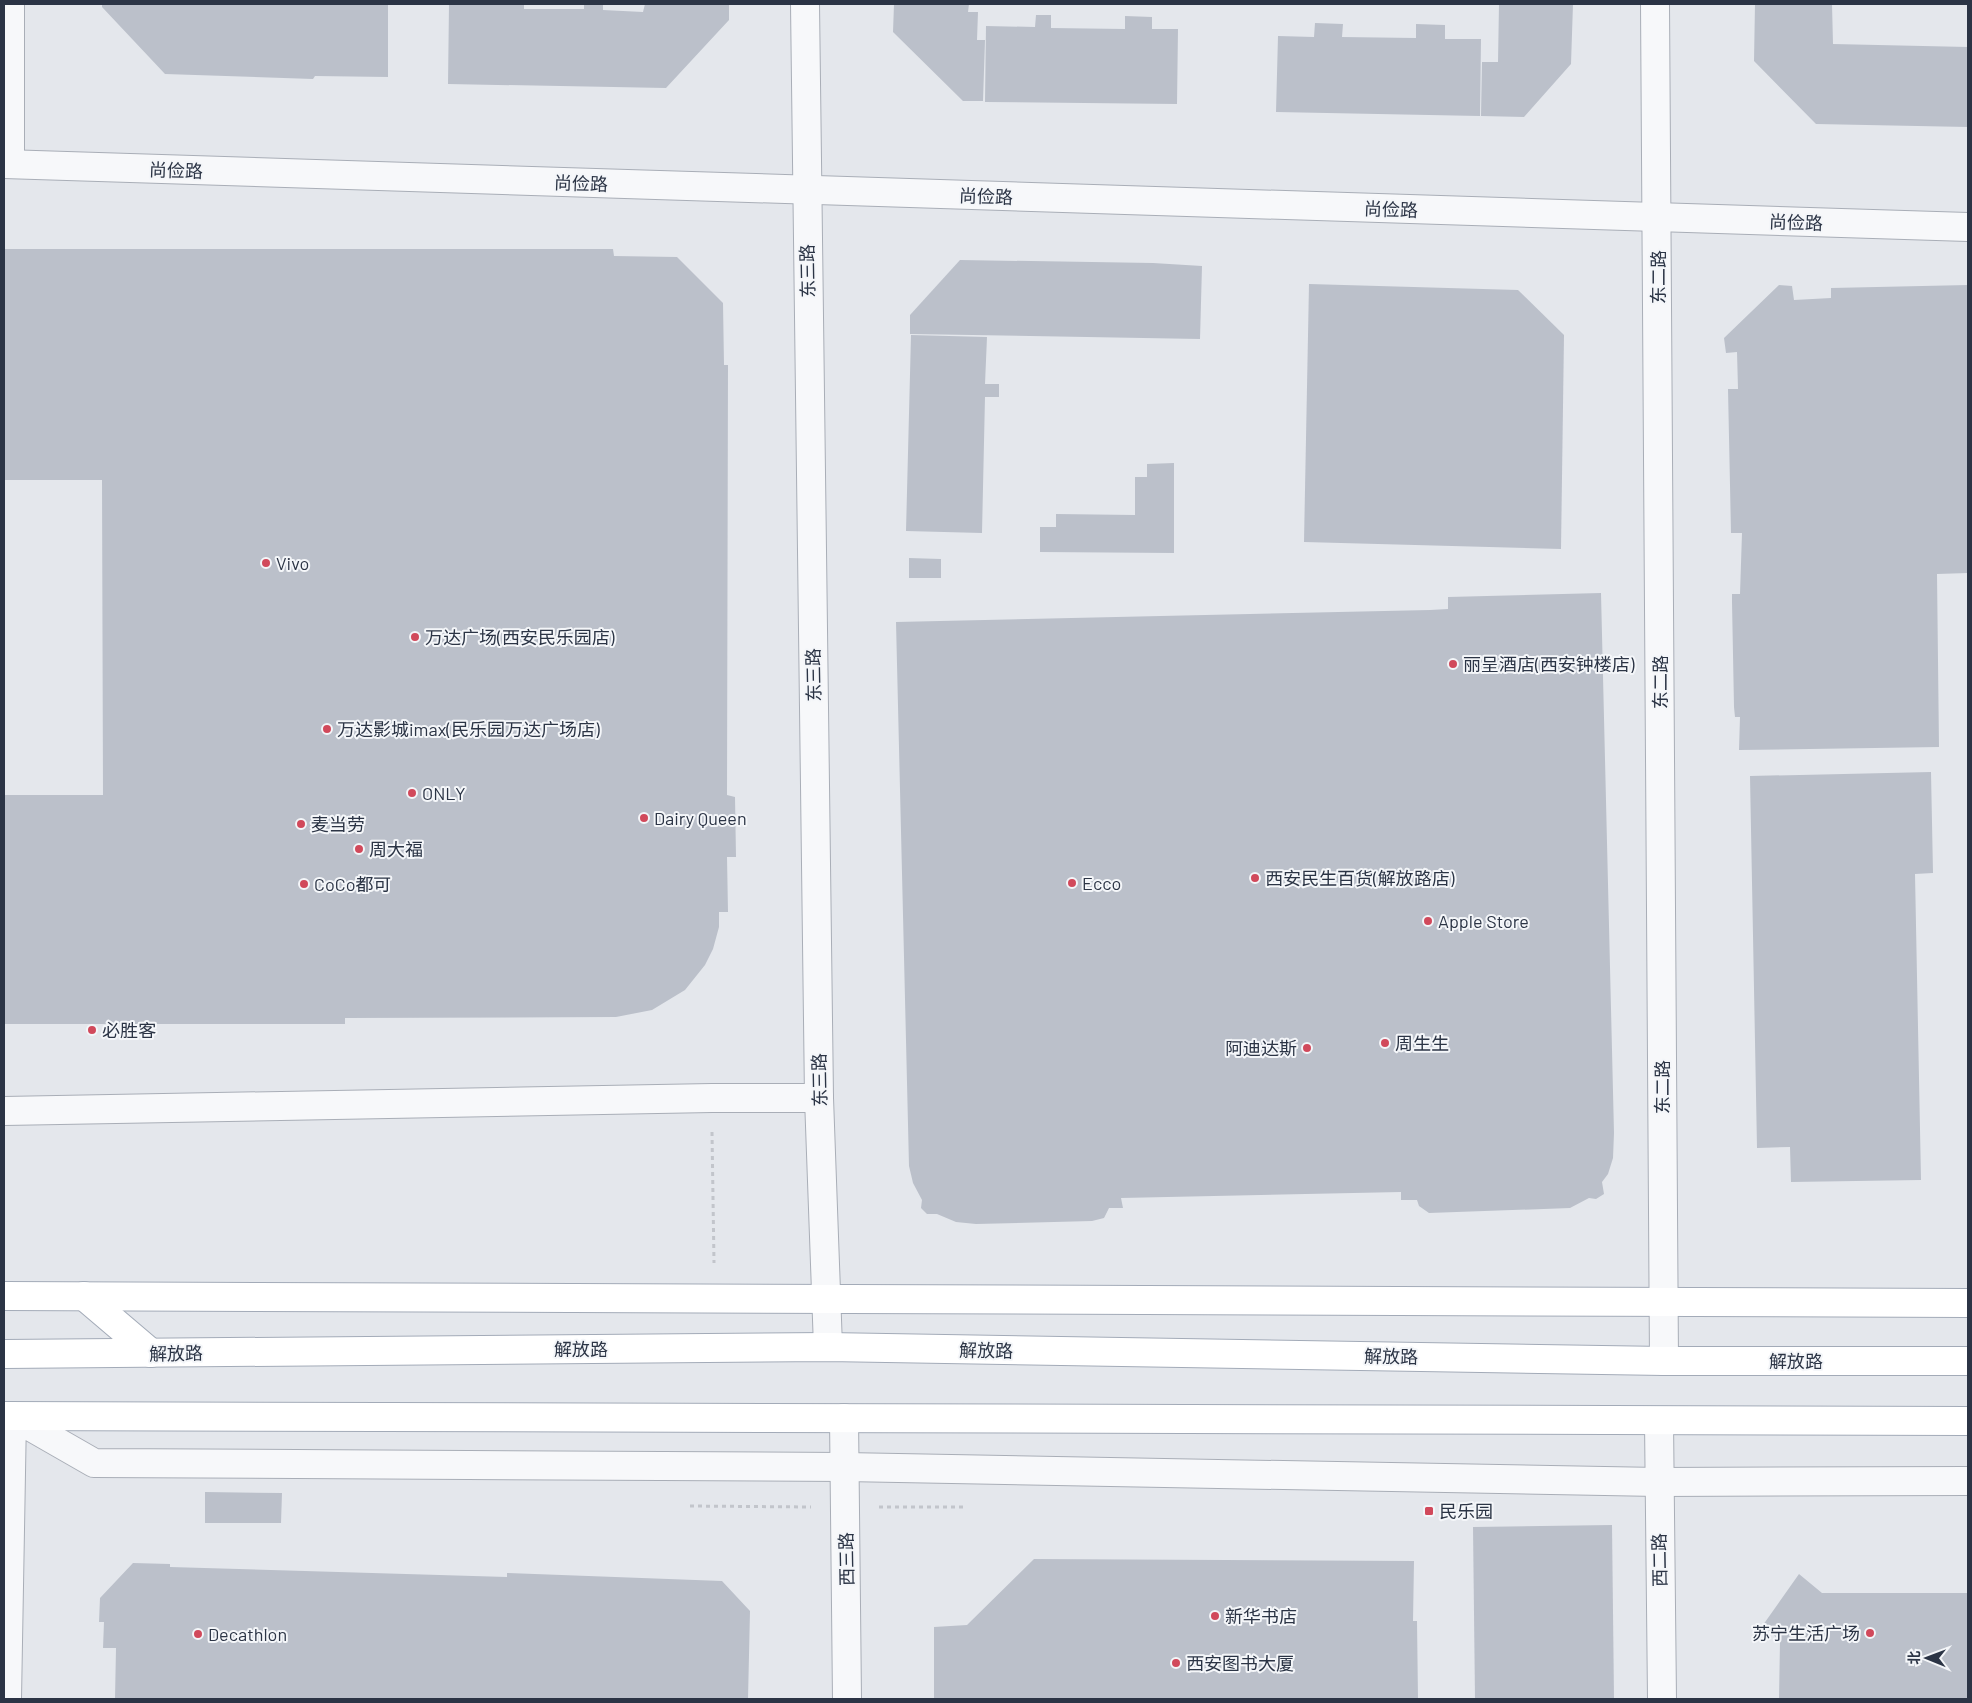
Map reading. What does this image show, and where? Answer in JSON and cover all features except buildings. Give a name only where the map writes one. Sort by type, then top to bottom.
[{"type":"main road","points":[[4,1296],[1968,1303]]},
{"type":"main road","points":[[84,1296],[151,1353]]},
{"type":"main road","name":"解放路","points":[[4,1354],[828,1347],[1664,1360],[1968,1361]]},
{"type":"main road","points":[[8,1416],[1968,1421]]},
{"type":"street","points":[[7,164],[10,4]]},
{"type":"street","name":"东三路","points":[[805,4],[819,1098],[828,1347]]},
{"type":"street","name":"东二路","points":[[1655,4],[1658,217],[1664,1360]]},
{"type":"street","name":"尚俭路","points":[[7,164],[1968,227]]},
{"type":"street","points":[[4,1111],[712,1098],[819,1098]]},
{"type":"street","points":[[7,1699],[8,1416],[94,1463],[845,1467],[1658,1482],[1968,1481]]},
{"type":"street","name":"西三路","points":[[844,1418],[847,1699]]},
{"type":"street","name":"西二路","points":[[1659,1421],[1658,1482],[1662,1699]]},
{"type":"path","points":[[712,1098],[714,1268]]},
{"type":"path","points":[[690,1506],[814,1507]]},
{"type":"path","points":[[875,1507],[965,1507]]},
{"type":"place","name":"Vivo","points":[[266,563]]},
{"type":"place","name":"万达广场(西安民乐园店)","points":[[415,637]]},
{"type":"place","name":"丽呈酒店(西安钟楼店)","points":[[1453,664]]},
{"type":"place","name":"万达影城imax(民乐园万达广场店)","points":[[327,729]]},
{"type":"place","name":"ONLY","points":[[412,793]]},
{"type":"place","name":"Dairy Queen","points":[[644,818]]},
{"type":"place","name":"麦当劳","points":[[301,824]]},
{"type":"place","name":"周大福","points":[[359,849]]},
{"type":"place","name":"西安民生百货(解放路店)","points":[[1255,878]]},
{"type":"place","name":"Ecco","points":[[1072,883]]},
{"type":"place","name":"CoCo都可","points":[[304,884]]},
{"type":"place","name":"Apple Store","points":[[1428,921]]},
{"type":"place","name":"必胜客","points":[[92,1030]]},
{"type":"place","name":"周生生","points":[[1385,1043]]},
{"type":"place","name":"阿迪达斯","points":[[1307,1048]]},
{"type":"place","name":"民乐园","points":[[1429,1511]]},
{"type":"place","name":"新华书店","points":[[1215,1616]]},
{"type":"place","name":"苏宁生活广场","points":[[1870,1633]]},
{"type":"place","name":"Decathlon","points":[[198,1634]]},
{"type":"place","name":"西安图书大厦","points":[[1176,1663]]}]
